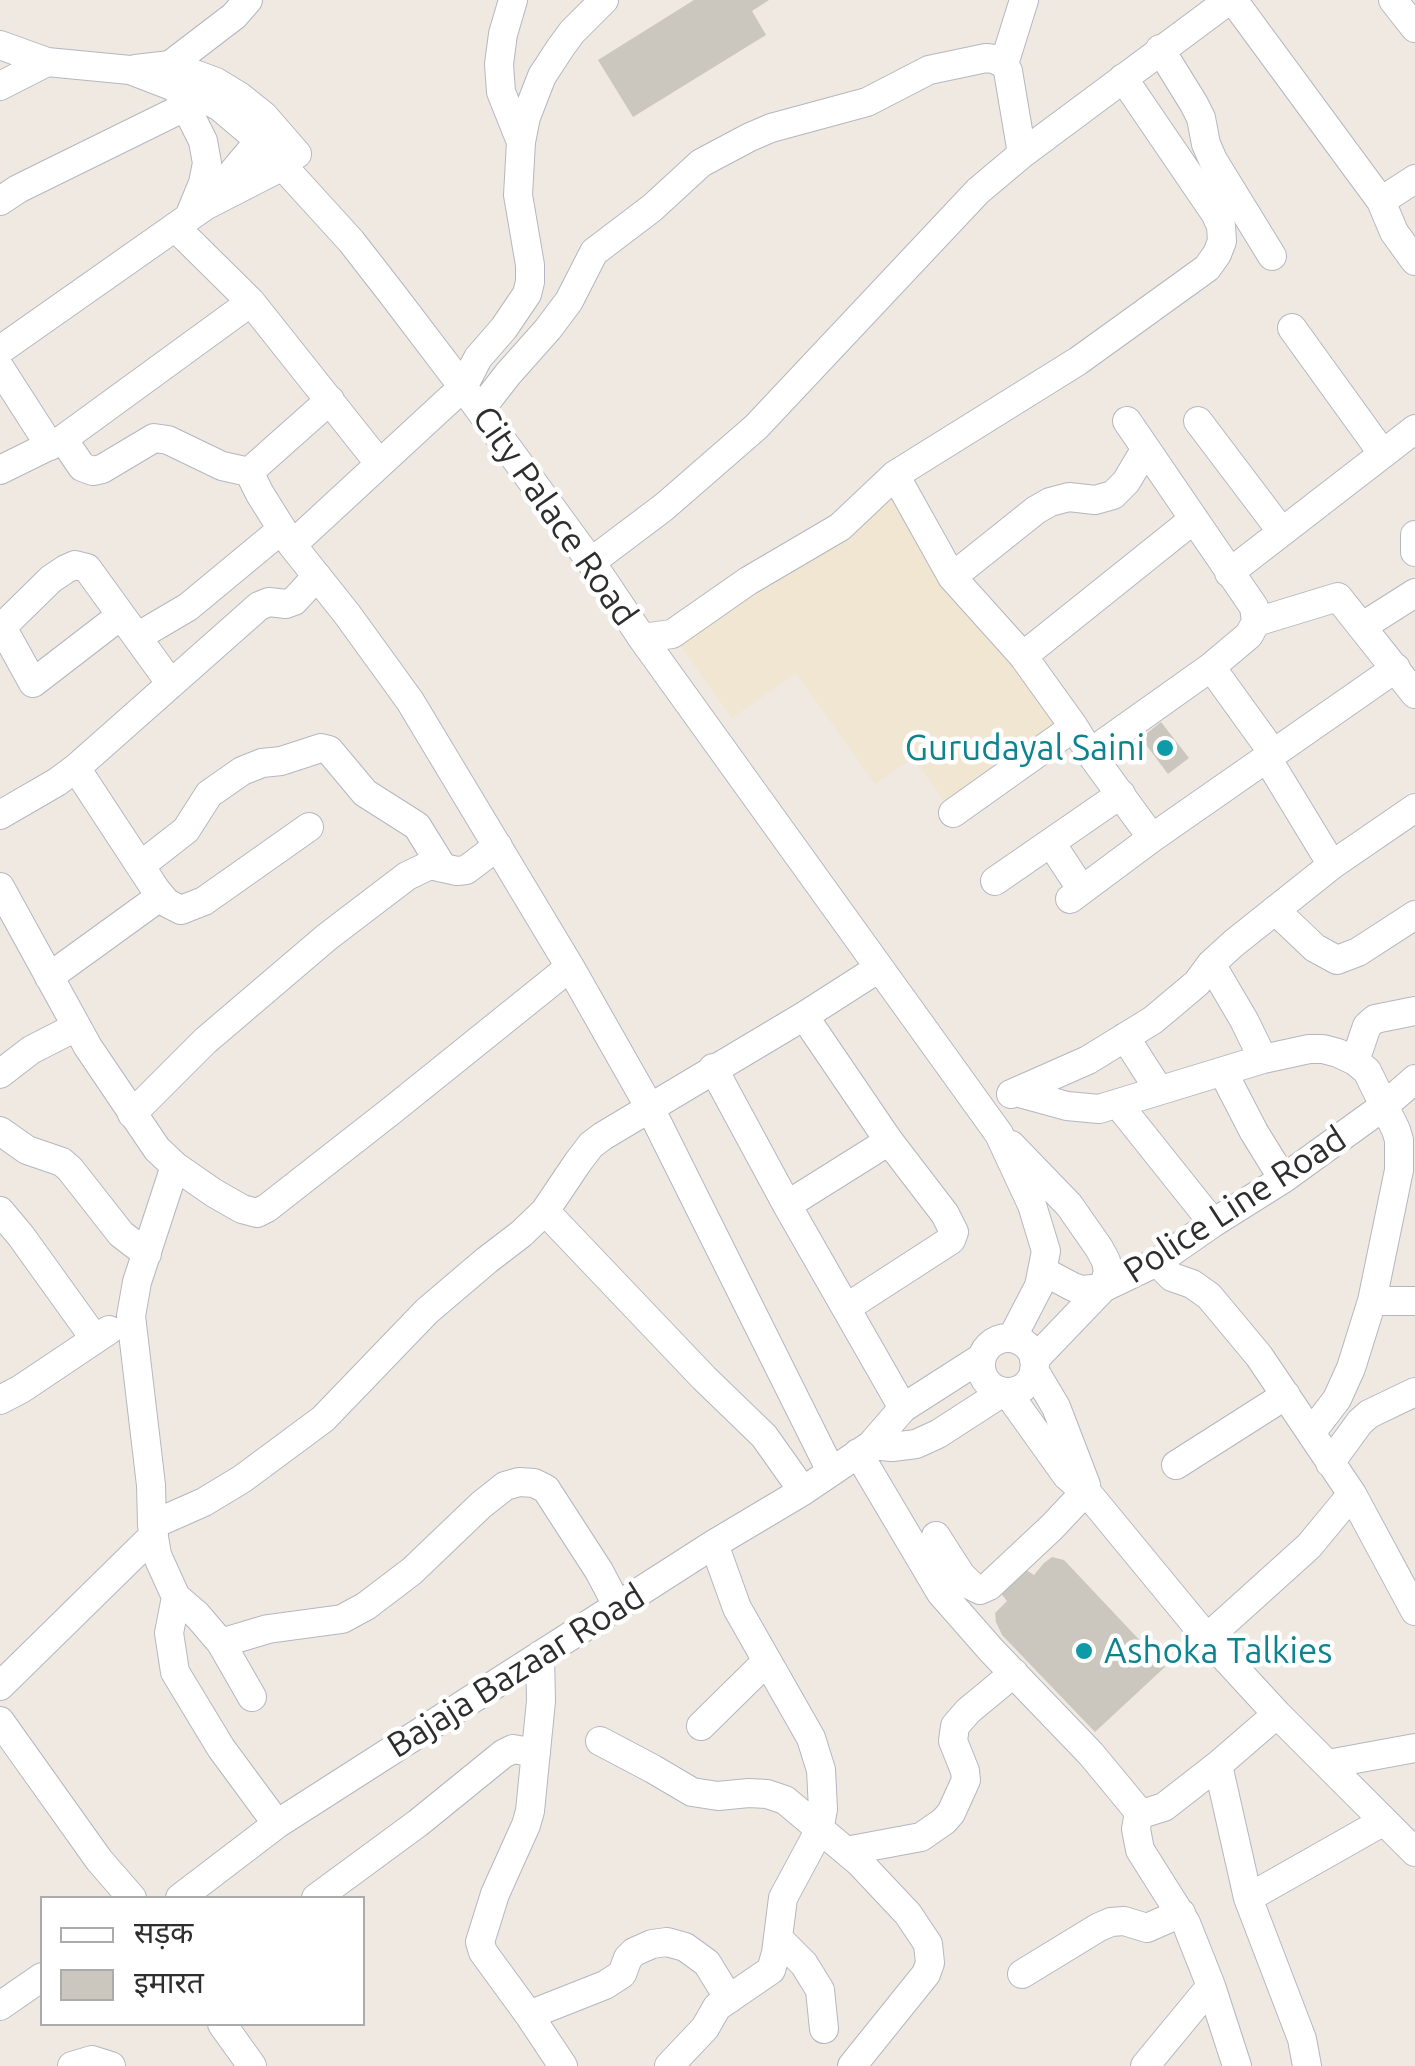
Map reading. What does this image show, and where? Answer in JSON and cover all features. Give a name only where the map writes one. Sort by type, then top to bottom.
[{"type":"street","points":[[0,201],[179,88],[248,0]]},
{"type":"street","points":[[513,0],[499,64],[501,92],[521,142]]},
{"type":"street","points":[[471,398],[478,358],[518,308],[530,282],[518,195],[526,116],[542,76],[572,32],[604,0]]},
{"type":"street","points":[[1004,64],[1024,0]]},
{"type":"street","points":[[591,562],[664,508],[756,428],[978,191],[1160,49],[1231,0],[1381,201],[1394,232],[1415,261]]},
{"type":"street","points":[[1394,0],[1415,28]]},
{"type":"street","points":[[0,45],[47,62],[130,70],[179,88],[266,133]]},
{"type":"street","points":[[1160,49],[1201,118],[1213,160],[1272,256]]},
{"type":"street","points":[[172,684],[128,627],[87,568],[66,569],[1,628],[33,684],[128,627],[188,607],[286,538],[379,463],[508,374],[548,330],[594,252],[652,208],[701,163],[770,128],[867,102],[930,70],[986,58],[1004,64],[1008,71],[1022,154]]},
{"type":"street","points":[[0,86],[47,62]]},
{"type":"street","points":[[642,638],[672,634],[748,581],[840,527],[895,476],[1098,347],[1206,268],[1218,254],[1222,241],[1216,214],[1124,78]]},
{"type":"street","points":[[179,88],[216,82],[264,116],[266,133],[190,217]]},
{"type":"street","points":[[179,88],[204,141],[207,162],[190,217]]},
{"type":"street","name":"City Palace Road","points":[[266,133],[335,203],[351,241],[591,562],[991,1122],[1069,1205],[1106,1261],[1108,1272],[1103,1288]]},
{"type":"street","points":[[0,350],[190,217],[290,160]]},
{"type":"street","points":[[1381,201],[1415,179]]},
{"type":"street","points":[[190,217],[251,302],[379,463]]},
{"type":"street","points":[[0,470],[56,442],[251,302]]},
{"type":"street","points":[[1292,328],[1384,454]]},
{"type":"street","points":[[0,368],[56,442],[82,467],[93,472],[154,438],[168,440],[222,466],[249,472],[286,538],[410,700],[570,967],[650,1108],[831,1471]]},
{"type":"street","points":[[249,472],[330,400]]},
{"type":"street","points":[[1198,420],[1282,532]]},
{"type":"street","points":[[1090,754],[1210,667],[1249,635],[1256,622],[1254,607],[1126,421]]},
{"type":"street","points":[[1230,572],[1415,429]]},
{"type":"street","points":[[952,577],[1050,502],[1069,497],[1096,500],[1113,495],[1126,482],[1145,450]]},
{"type":"street","points":[[895,476],[952,577],[1024,656],[1152,838]]},
{"type":"street","points":[[1024,656],[1194,519]]},
{"type":"street","points":[[1415,535],[1415,552]]},
{"type":"street","points":[[0,815],[76,768],[260,606],[294,600],[317,576]]},
{"type":"street","points":[[1363,626],[1415,593]]},
{"type":"street","points":[[1256,622],[1338,597],[1415,694]]},
{"type":"street","points":[[1210,667],[1270,755],[1332,865]]},
{"type":"street","points":[[1051,843],[1076,895],[1396,668]]},
{"type":"street","points":[[953,813],[1074,727]]},
{"type":"street","points":[[140,866],[186,830],[209,794],[242,771],[320,748],[329,750],[365,793],[417,826],[442,868]]},
{"type":"street","points":[[76,768],[161,896],[167,904],[181,910],[221,890],[309,827]]},
{"type":"street","points":[[995,881],[1121,794]]},
{"type":"street","points":[[991,1122],[1016,1092],[1088,1060],[1153,1020],[1197,982],[1211,964],[1276,910],[1332,865],[1415,808]]},
{"type":"street","points":[[132,1114],[205,1041],[363,908],[418,869],[430,865],[466,870],[498,846]]},
{"type":"street","points":[[0,887],[11,933],[49,976],[76,1027],[158,1148],[175,1166],[242,1209],[257,1212],[267,1208],[570,967]]},
{"type":"street","points":[[49,976],[161,896]]},
{"type":"street","points":[[1276,910],[1315,948],[1337,960],[1358,952],[1415,915]]},
{"type":"street","points":[[1211,964],[1263,1058]]},
{"type":"street","points":[[0,1686],[153,1530],[242,1479],[308,1432],[428,1311],[545,1211],[591,1145],[879,968]]},
{"type":"street","points":[[1355,1061],[1368,1026],[1375,1019],[1415,1012]]},
{"type":"street","points":[[804,1016],[954,1232],[951,1240],[846,1308]]},
{"type":"street","points":[[0,1074],[31,1050],[76,1027]]},
{"type":"street","points":[[1125,1038],[1159,1090]]},
{"type":"street","points":[[1016,1092],[1100,1109],[1263,1058],[1323,1048],[1338,1052],[1367,1071],[1396,1130],[1400,1158],[1372,1301],[1357,1351],[1342,1390],[1312,1434]]},
{"type":"street","points":[[713,1068],[903,1408]]},
{"type":"street","points":[[1223,1072],[1282,1179]]},
{"type":"street","name":"Police Line Road","points":[[1044,1271],[1082,1290],[1103,1288],[1157,1262],[1282,1179],[1415,1079]]},
{"type":"street","points":[[1118,1104],[1213,1223]]},
{"type":"street","name":"City Palace Road","points":[[991,1122],[1032,1205],[1046,1251],[1044,1271]]},
{"type":"street","points":[[0,1131],[27,1150],[62,1162],[121,1234],[147,1254]]},
{"type":"street","points":[[787,1205],[889,1142]]},
{"type":"street","points":[[175,1166],[132,1301],[131,1316],[153,1530],[157,1555],[176,1597],[198,1615],[221,1643],[252,1697]]},
{"type":"street","points":[[545,1211],[764,1436],[803,1491]]},
{"type":"street","points":[[0,1212],[96,1339]]},
{"type":"street","points":[[1157,1262],[1172,1277],[1192,1284],[1208,1296],[1286,1394],[1408,1582],[1415,1611]]},
{"type":"street","points":[[1012,1338],[1044,1271]]},
{"type":"street","points":[[864,1449],[916,1444],[1005,1392],[1023,1388],[1030,1381],[1034,1365],[1103,1288]]},
{"type":"street","points":[[1372,1301],[1415,1302]]},
{"type":"street","points":[[0,1400],[131,1316]]},
{"type":"street","points":[[1088,1494],[1030,1349],[1012,1338],[991,1342],[981,1358],[988,1384],[1005,1392],[1067,1476],[1088,1494],[1206,1638],[1415,1852]]},
{"type":"street","points":[[1357,1351],[1369,1414]]},
{"type":"street","points":[[864,1449],[903,1408],[981,1358]]},
{"type":"street","points":[[1330,1463],[1354,1428],[1369,1414],[1415,1392]]},
{"type":"street","points":[[1176,1465],[1286,1394]]},
{"type":"street","points":[[864,1449],[942,1593],[1140,1812],[1164,1807],[1277,1714]]},
{"type":"street","name":"Bajaja Bazaar Road","points":[[183,1896],[277,1824],[864,1449]]},
{"type":"street","points":[[221,1643],[268,1629],[342,1618],[366,1606],[412,1571],[505,1486],[520,1482],[546,1489],[618,1607]]},
{"type":"street","points":[[936,1536],[961,1575],[980,1590],[1088,1494]]},
{"type":"street","points":[[1206,1638],[1310,1546],[1352,1494]]},
{"type":"street","points":[[668,2066],[705,2028],[716,2007],[771,1970],[784,1898],[819,1831],[823,1808],[820,1770],[811,1738],[732,1596],[714,1544]]},
{"type":"street","points":[[176,1597],[169,1633],[175,1672],[213,1736],[277,1824]]},
{"type":"street","points":[[540,1654],[541,1701],[533,1797],[526,1825],[495,1894],[480,1942],[483,1952],[562,2066]]},
{"type":"street","points":[[701,1726],[766,1662]]},
{"type":"street","points":[[846,1851],[921,1838],[944,1821],[966,1780],[953,1741],[955,1726],[1014,1674]]},
{"type":"street","points":[[0,1721],[130,1896]]},
{"type":"street","points":[[600,1742],[692,1792],[718,1796],[767,1794],[784,1800],[884,1887],[925,1936],[930,1963],[920,1985],[852,2066]]},
{"type":"street","points":[[1328,1764],[1415,1748]]},
{"type":"street","points":[[319,1896],[502,1754],[513,1749],[536,1753]]},
{"type":"street","points":[[1218,1765],[1248,1898],[1302,2039],[1308,2066]]},
{"type":"street","points":[[1140,1812],[1136,1837],[1140,1850],[1181,1913],[1237,2066]]},
{"type":"street","points":[[1248,1898],[1384,1821]]},
{"type":"street","points":[[1022,1974],[1111,1922],[1148,1928],[1181,1913]]},
{"type":"street","points":[[778,1938],[804,1964],[820,1990],[824,2029]]},
{"type":"street","points":[[530,2015],[605,1985],[622,1974],[634,1952],[666,1942],[685,1946],[708,1962],[729,1998]]},
{"type":"street","points":[[0,2006],[40,1977]]},
{"type":"street","points":[[1145,2066],[1210,1986]]},
{"type":"street","points":[[223,2026],[252,2066]]},
{"type":"street","points":[[72,2066],[92,2060],[111,2066]]},
{"type":"shaded area","points":[[895,475],[1074,727],[953,813],[913,758],[875,784],[796,673],[732,718],[672,634]]},
{"type":"building","points":[[694,0],[769,0],[752,11],[766,35],[633,117],[598,60]]},
{"type":"building","name":"Gurudayal Saini","points":[[1161,722],[1189,758],[1168,774],[1141,738]]},
{"type":"building","name":"Ashoka Talkies","points":[[1052,1557],[1064,1560],[1165,1667],[1095,1732],[1002,1635],[996,1622],[995,1613],[1007,1601],[999,1591],[1023,1568],[1034,1575]]},
{"type":"place","name":"Gurudayal Saini","points":[[1165,748]]},
{"type":"place","name":"Ashoka Talkies","points":[[1084,1651]]}]
